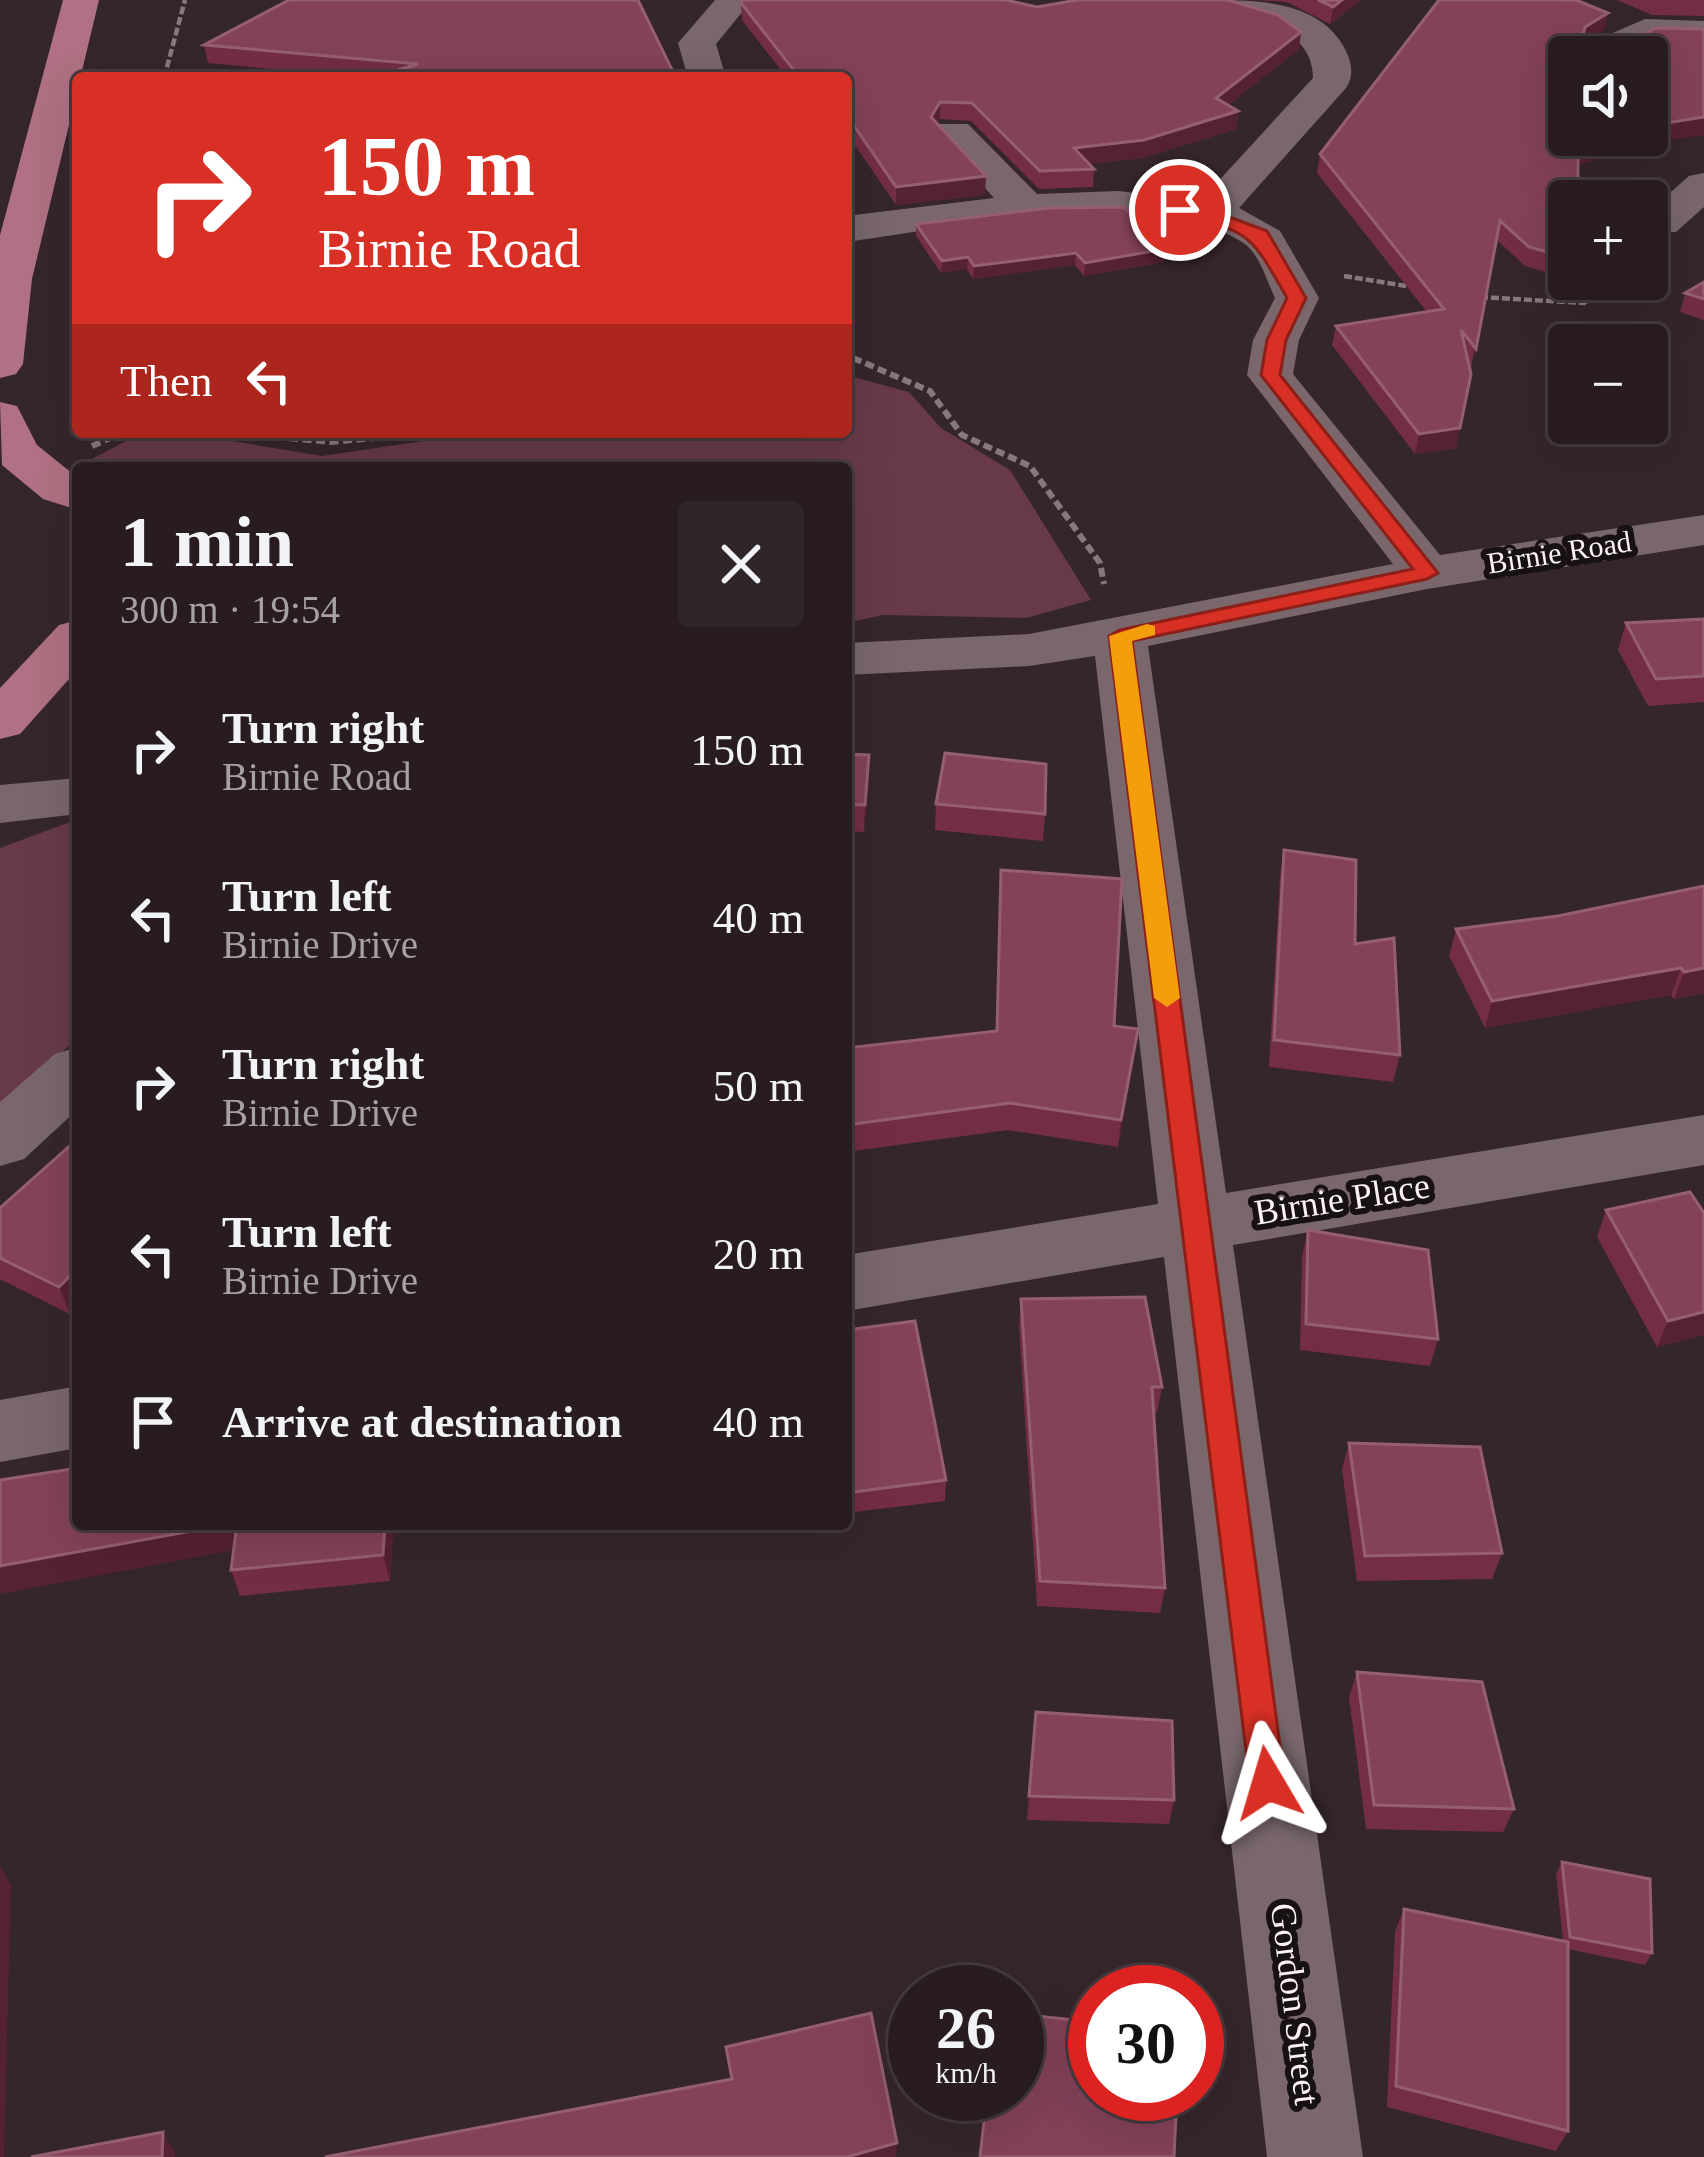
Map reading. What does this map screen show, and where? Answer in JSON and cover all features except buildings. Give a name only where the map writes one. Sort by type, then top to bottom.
[{"type":"main road","points":[[0,364],[10,279],[81,0]]},
{"type":"main road","points":[[0,416],[8,441],[31,472],[72,494]]},
{"type":"main road","points":[[0,500],[72,496]]},
{"type":"main road","points":[[0,640],[72,625]]},
{"type":"main road","points":[[0,722],[72,643]]},
{"type":"street","points":[[705,72],[697,43],[734,0]]},
{"type":"street","points":[[1210,215],[1332,80],[1335,61],[1320,36],[1274,14],[1225,0]]},
{"type":"street","points":[[1610,15],[1645,30],[1704,32]]},
{"type":"street","points":[[1633,36],[1645,30]]},
{"type":"street","points":[[955,132],[1026,207]]},
{"type":"street","points":[[1668,217],[1704,185]]},
{"type":"street","points":[[852,228],[1094,202],[1210,215],[1261,235],[1297,298],[1276,340],[1270,375],[1427,573]]},
{"type":"street","name":"Birnie Road","points":[[852,659],[1029,650],[1427,573],[1704,530]]},
{"type":"street","name":"Gordon Street","points":[[1120,636],[1315,2157]]},
{"type":"street","points":[[0,804],[72,797]]},
{"type":"street","points":[[0,1141],[72,1075]]},
{"type":"street","name":"Birnie Place","points":[[852,1282],[1196,1222],[1702,1145]]},
{"type":"street","points":[[0,1431],[72,1418]]},
{"type":"path","points":[[166,72],[185,0]]},
{"type":"path","points":[[1280,266],[1422,288]]},
{"type":"path","points":[[1470,296],[1589,300]]},
{"type":"path","points":[[852,358],[857,363]]},
{"type":"path","points":[[852,363],[930,391],[962,435],[1030,466],[1100,563],[1120,636]]},
{"type":"path","points":[[248,438],[279,445],[400,438]]},
{"type":"shaded area","points":[[852,377],[909,392],[941,428],[1010,470],[1091,600],[1026,618],[883,615],[852,622],[852,462],[86,462],[132,438],[213,438],[322,456],[444,438],[852,438]]},
{"type":"shaded area","points":[[72,821],[72,1043],[0,1108],[0,848]]},
{"type":"slow traffic","points":[[1147,631],[1120,636],[1167,998]]},
{"type":"route","points":[[1180,210],[1210,215],[1261,235],[1297,298],[1276,340],[1270,375],[1427,573],[1120,636],[1268,1783]]}]
